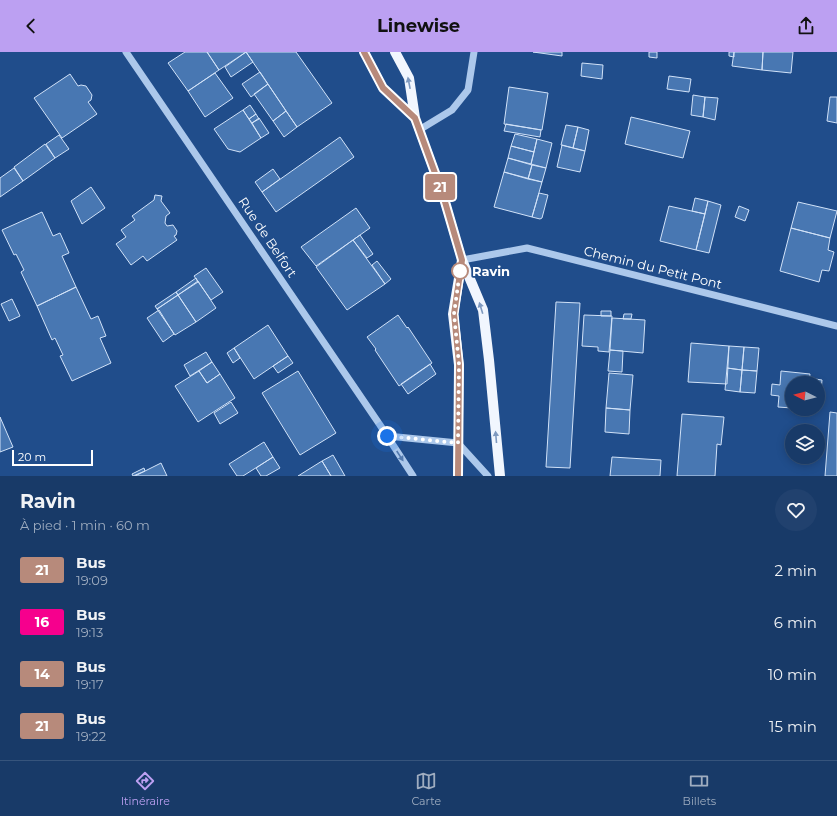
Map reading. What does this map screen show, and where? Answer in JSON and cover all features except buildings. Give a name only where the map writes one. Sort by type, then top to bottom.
[{"type":"main road","points":[[364,52],[383,88],[415,118]]},
{"type":"main road","points":[[395,52],[409,78],[415,118],[443,195],[462,260],[483,310],[500,476]]},
{"type":"main road","points":[[458,476],[459,364],[454,314],[462,260]]},
{"type":"street","name":"Rue de Belfort","points":[[126,52],[413,476]]},
{"type":"street","points":[[419,130],[452,110],[468,90],[474,52]]},
{"type":"street","name":"Chemin du Petit Pont","points":[[462,260],[527,248],[837,326]]},
{"type":"street","points":[[387,436],[458,443],[488,476]]},
{"type":"bus line","name":"21","points":[[364,52],[383,88],[415,118],[443,195],[462,260],[454,314],[459,364],[458,476]]},
{"type":"place","name":"Ravin","points":[[460,271]]},
{"type":"route","points":[[387,436],[458,443],[459,364],[454,314],[460,271]]}]
